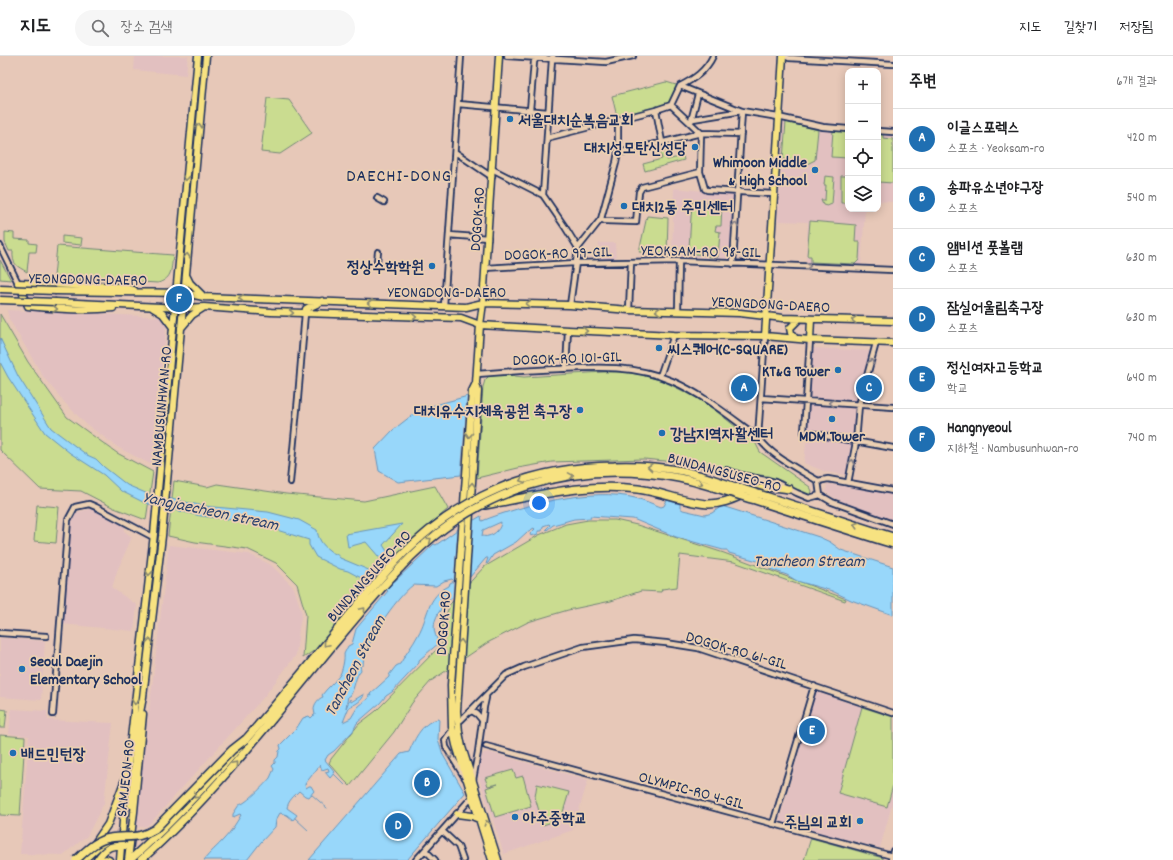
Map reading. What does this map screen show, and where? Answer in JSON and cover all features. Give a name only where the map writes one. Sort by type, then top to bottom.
[{"type":"highway","name":"BUNDANGSUSEO-RO","points":[[129,860],[163,830],[196,796],[246,739],[373,587],[409,548],[444,519],[467,504],[497,489],[533,476],[582,467],[634,466],[677,470],[702,476],[893,537]]},
{"type":"highway","name":"BUNDANGSUSEO-RO","points":[[141,860],[170,834],[218,783],[364,608],[410,557],[447,526],[470,511],[518,488],[546,480],[601,473],[647,474],[679,478],[702,483],[893,544]]},
{"type":"highway","points":[[481,506],[571,490],[599,487],[638,489],[690,502],[711,504],[732,500],[763,488],[773,487],[789,489]]},
{"type":"highway","points":[[76,860],[89,848],[109,838],[140,836],[155,829],[232,750],[246,739]]},
{"type":"main road","name":"NAMBUSUNHWAN-RO","points":[[83,860],[108,824],[127,774],[154,536],[172,326],[198,56]]},
{"type":"main road","name":"NAMBUSUNHWAN-RO","points":[[131,805],[138,723],[143,697],[162,536],[167,468],[206,56]]},
{"type":"main road","name":"DOGOK-RO","points":[[492,860],[465,778],[452,727],[451,685],[472,391],[476,383],[477,374],[488,238],[499,56]]},
{"type":"main road","points":[[765,336],[778,117],[784,56]]},
{"type":"main road","points":[[186,274],[190,283],[204,297]]},
{"type":"main road","points":[[138,306],[97,310],[28,306],[18,282],[124,287],[142,292]]},
{"type":"main road","name":"YEONGDONG-DAERO","points":[[0,289],[184,293],[204,297],[444,306],[466,306],[483,303],[570,305],[629,310],[767,315],[799,319],[893,321]]},
{"type":"main road","name":"YEONGDONG-DAERO","points":[[0,300],[271,312],[461,318],[480,325],[674,335],[765,336],[810,340],[893,343]]},
{"type":"main road","points":[[305,313],[309,306],[316,306],[322,301]]},
{"type":"main road","points":[[150,307],[163,314],[172,326]]},
{"type":"main road","points":[[180,330],[188,318],[204,308]]},
{"type":"main road","points":[[795,338],[791,333],[790,328],[792,324],[799,319]]},
{"type":"main road","points":[[810,340],[811,319]]},
{"type":"main road","name":"DOGOK-RO","points":[[476,383],[478,391],[457,711],[459,732],[498,860]]},
{"type":"main road","name":"SAMJEON-RO","points":[[129,860],[143,725],[143,697]]},
{"type":"main road","name":"SAMJEON-RO","points":[[120,860],[127,774]]},
{"type":"main road","points":[[457,814],[472,816],[479,819]]},
{"type":"main road","points":[[83,860],[106,842],[130,843]]},
{"type":"main road","points":[[97,860],[108,848],[122,842]]},
{"type":"main road","points":[[103,860],[109,860]]},
{"type":"street","points":[[444,306],[461,56]]},
{"type":"street","points":[[507,56],[606,62],[633,56]]},
{"type":"street","points":[[547,138],[671,105],[680,86],[692,80],[708,66],[713,56]]},
{"type":"street","points":[[784,56],[789,58],[893,64]]},
{"type":"street","points":[[530,110],[534,62],[536,57]]},
{"type":"street","points":[[543,195],[552,58]]},
{"type":"street","points":[[680,86],[742,111],[823,127],[845,129]]},
{"type":"street","points":[[690,122],[698,94]]},
{"type":"street","points":[[458,104],[548,112]]},
{"type":"street","points":[[671,105],[702,133]]},
{"type":"street","points":[[656,110],[662,142]]},
{"type":"street","points":[[690,122],[693,119],[742,111]]},
{"type":"street","points":[[733,264],[742,111]]},
{"type":"street","points":[[570,305],[578,248],[601,219],[618,152],[618,119]]},
{"type":"street","points":[[881,131],[893,132]]},
{"type":"street","points":[[618,152],[702,133],[741,134]]},
{"type":"street","points":[[702,133],[700,172],[705,189],[773,194]]},
{"type":"street","points":[[455,152],[492,177]]},
{"type":"street","points":[[492,170],[543,195],[566,227],[578,248]]},
{"type":"street","points":[[601,219],[605,221],[636,222],[639,192],[642,187],[700,172]]},
{"type":"street","points":[[377,198],[384,202]]},
{"type":"street","points":[[449,235],[488,238]]},
{"type":"street","points":[[0,246],[18,282]]},
{"type":"street","points":[[377,261],[378,252]]},
{"type":"street","points":[[678,311],[679,261]]},
{"type":"street","name":"YEOKSAM-RO 98-GIL","points":[[631,262],[679,261],[893,270]]},
{"type":"street","points":[[629,310],[631,262]]},
{"type":"street","name":"DOGOK-RO 99-GIL","points":[[485,268],[575,263],[631,262]]},
{"type":"street","points":[[290,482],[305,313]]},
{"type":"street","points":[[566,369],[568,330]]},
{"type":"street","points":[[660,376],[674,335]]},
{"type":"street","points":[[758,437],[765,336]]},
{"type":"street","points":[[810,340],[804,432],[893,448]]},
{"type":"street","points":[[848,483],[856,442],[859,405],[876,343]]},
{"type":"street","name":"DOGOK-RO 101-GIL","points":[[477,374],[601,367],[633,369],[660,376],[694,391],[711,402],[758,437],[763,444],[818,481]]},
{"type":"street","points":[[761,398],[893,407]]},
{"type":"street","points":[[746,429],[752,429],[759,425]]},
{"type":"street","points":[[726,470],[741,475],[775,482],[809,498],[820,495],[832,502],[893,524]]},
{"type":"street","points":[[820,495],[818,481],[828,479],[893,492]]},
{"type":"street","points":[[53,714],[68,520],[75,507],[89,504],[96,506],[154,536]]},
{"type":"street","points":[[0,633],[46,636]]},
{"type":"street","name":"DOGOK-RO 61-GIL","points":[[461,720],[506,676],[524,667],[583,647],[634,640],[698,648],[893,713]]},
{"type":"street","points":[[773,824],[814,686]]},
{"type":"street","points":[[473,780],[486,695]]},
{"type":"street","points":[[468,713],[472,711],[482,720]]},
{"type":"street","points":[[450,733],[445,740],[446,747],[465,778]]},
{"type":"street","points":[[478,752],[486,746],[480,738]]},
{"type":"street","name":"OLYMPIC-RO 4-GIL","points":[[486,746],[773,824],[891,858]]},
{"type":"street","points":[[416,860],[477,792]]},
{"type":"street","points":[[442,831],[458,846],[463,860]]},
{"type":"street","points":[[425,850],[435,860]]},
{"type":"street","points":[[891,858],[893,851]]},
{"type":"shaded area","points":[[135,56],[188,56],[186,75],[134,70]]},
{"type":"shaded area","name":"Whimoon Middle & High School","points":[[784,121],[822,129],[845,131],[845,212],[865,212],[861,267],[806,263],[808,222],[778,221]]},
{"type":"shaded area","points":[[881,133],[893,134],[893,202],[881,201]]},
{"type":"shaded area","points":[[674,188],[734,194],[730,259],[672,256]]},
{"type":"shaded area","points":[[599,243],[615,243],[616,259],[600,260]]},
{"type":"shaded area","points":[[7,310],[167,317],[154,466],[119,448],[86,424],[65,403],[44,378],[9,319]]},
{"type":"shaded area","points":[[812,348],[873,351],[860,397],[857,400],[810,399],[808,397]]},
{"type":"shaded area","points":[[809,402],[856,406],[855,437],[853,439],[807,432],[805,428],[807,404]]},
{"type":"shaded area","points":[[807,434],[852,442],[854,444],[848,475],[826,472],[804,463]]},
{"type":"shaded area","points":[[827,484],[893,494],[893,523],[869,514],[833,497],[826,492]]},
{"type":"shaded area","points":[[93,508],[126,524],[124,531],[132,537],[117,571],[112,588],[137,605],[134,631],[61,624],[63,551],[74,513]]},
{"type":"shaded area","points":[[169,545],[249,554],[271,565],[294,588],[302,613],[296,655],[263,698],[155,818],[147,826],[135,828]]},
{"type":"shaded area","name":"Seoul Daejin Elementary School","points":[[0,638],[45,641],[41,700],[0,697]]},
{"type":"shaded area","points":[[816,692],[893,717],[893,801],[880,848],[779,822]]},
{"type":"shaded area","points":[[11,709],[47,711],[48,720],[113,723],[104,803],[87,836],[63,855],[20,854],[29,736],[9,734]]},
{"type":"shaded area","points":[[488,752],[588,780],[573,830],[504,854],[478,775],[481,756]]},
{"type":"green space","points":[[666,82],[683,87],[673,108],[618,121],[612,96]]},
{"type":"green space","points":[[267,98],[289,100],[312,133],[280,154],[261,152]]},
{"type":"green space","points":[[786,122],[818,130],[815,160],[807,164],[790,163],[790,160],[783,159]]},
{"type":"green space","points":[[833,131],[845,132],[845,158],[831,157]]},
{"type":"green space","points":[[881,134],[883,134],[883,138],[893,139],[893,183],[881,182]]},
{"type":"green space","points":[[665,151],[667,160],[683,156],[684,160],[645,171],[643,164],[662,159],[660,152]]},
{"type":"green space","points":[[825,176],[834,177],[832,204],[827,206],[823,205],[821,200],[825,200]]},
{"type":"green space","points":[[841,176],[845,176],[845,203],[841,203]]},
{"type":"green space","points":[[692,202],[722,204],[721,226],[716,226],[715,231],[720,232],[718,257],[693,254],[693,248],[689,248]]},
{"type":"green space","points":[[647,216],[668,218],[667,253],[639,252]]},
{"type":"green space","points":[[810,221],[856,225],[855,242],[860,242],[859,260],[855,264],[811,262],[811,256],[807,256]]},
{"type":"green space","points":[[5,232],[14,233],[14,239],[29,240],[29,243],[37,244],[36,252],[29,252],[27,272],[14,262],[13,251],[9,251],[5,242]]},
{"type":"green space","points":[[62,236],[82,238],[81,245],[62,243]]},
{"type":"green space","points":[[57,246],[173,255],[169,276],[158,283],[54,277]]},
{"type":"green space","points":[[0,260],[11,280],[0,279]]},
{"type":"green space","points":[[0,314],[28,362],[67,417],[117,453],[153,472],[146,520],[114,508],[81,491],[40,489],[0,450]]},
{"type":"green space","points":[[624,372],[643,375],[663,381],[697,398],[755,442],[760,452],[810,487],[812,491],[811,495],[807,496],[782,481],[768,476],[708,469],[665,461],[644,459],[552,462],[518,468],[477,478],[483,387],[485,380],[490,375],[524,377]]},
{"type":"green space","points":[[174,481],[207,487],[217,484],[286,494],[364,501],[435,486],[448,509],[393,557],[358,597],[318,648],[303,658],[306,615],[297,584],[276,563],[247,549],[195,542],[168,536]]},
{"type":"green space","points":[[37,505],[59,507],[56,543],[34,541]]},
{"type":"green space","points":[[588,520],[615,520],[637,525],[724,553],[846,599],[845,601],[734,562],[680,555],[677,587],[662,589],[661,592],[641,591],[611,601],[568,610],[528,622],[487,643],[431,681],[412,703],[394,732],[350,786],[329,763],[331,759],[359,724],[376,711],[442,644],[443,640],[439,635],[450,604],[484,567],[539,535],[566,524]]},
{"type":"green space","points":[[862,707],[893,717],[893,785],[887,807],[838,793]]},
{"type":"green space","points":[[0,709],[7,710],[5,728],[0,728]]},
{"type":"green space","points":[[0,735],[25,737],[20,816],[0,815]]},
{"type":"green space","points":[[513,770],[516,778],[523,776],[531,806],[495,817],[486,788],[498,784],[488,786],[485,778]]},
{"type":"green space","points":[[537,784],[569,792],[561,819],[543,825],[535,797]]},
{"type":"green space","points":[[811,838],[883,858],[883,860],[804,860]]},
{"type":"water","name":"Tancheon Stream","points":[[0,338],[18,376],[51,428],[87,455],[96,459],[127,485],[148,494],[204,506],[268,512],[299,520],[317,530],[322,544],[340,558],[395,581],[434,544],[436,545],[457,530],[481,516],[482,521],[517,509],[558,499],[579,496],[618,495],[638,499],[661,507],[664,506],[667,500],[680,504],[680,508],[683,510],[705,515],[712,513],[722,506],[819,537],[830,542],[841,550],[893,567],[893,615],[851,600],[832,591],[797,581],[787,575],[770,569],[768,565],[761,564],[761,562],[729,553],[727,550],[676,537],[633,519],[590,516],[591,518],[574,519],[553,525],[547,530],[546,529],[550,525],[549,524],[543,526],[542,531],[538,531],[538,534],[531,536],[530,534],[535,529],[534,528],[516,542],[493,555],[486,564],[488,558],[486,558],[453,597],[441,607],[434,624],[435,635],[439,643],[419,660],[419,663],[392,692],[357,723],[353,731],[334,751],[328,755],[325,760],[335,772],[330,778],[325,772],[329,771],[328,768],[322,770],[320,765],[305,784],[306,788],[311,786],[314,791],[309,797],[305,796],[299,791],[289,803],[287,808],[297,815],[293,820],[287,815],[280,813],[276,820],[275,827],[247,860],[204,860],[227,836],[241,815],[240,814],[233,817],[233,814],[239,805],[251,798],[270,778],[274,769],[272,766],[275,763],[281,749],[280,745],[296,729],[303,718],[309,716],[311,718],[315,715],[314,707],[316,703],[323,697],[322,695],[340,674],[344,654],[348,646],[352,644],[356,629],[388,591],[376,582],[363,579],[316,557],[309,545],[309,540],[251,522],[201,516],[145,503],[121,491],[104,475],[70,453],[45,433],[8,377],[0,362]],"holes":[[[501,522],[500,527],[495,533],[482,536],[483,530]],[[452,579],[454,581],[442,590],[432,601],[422,628],[400,664],[396,666],[389,677],[370,694],[371,696],[369,695],[368,699],[357,708],[351,718],[343,722],[349,707],[362,699],[364,694],[351,702],[350,699],[346,708],[348,696],[352,693],[357,675],[361,670],[360,665],[363,665],[364,656],[368,646],[374,634],[398,600],[413,585],[436,586],[444,581]]]},
{"type":"water","points":[[468,396],[461,475],[398,482],[379,471],[375,449],[393,430],[420,409]]},
{"type":"water","points":[[402,524],[383,545],[390,556],[385,564],[366,542],[348,547],[346,534]]},
{"type":"water","points":[[439,719],[438,739],[443,755],[465,793],[407,860],[309,860],[401,754],[409,752],[420,731],[428,723]]},
{"type":"pier","points":[[467,394],[469,394],[463,475],[461,477]]},
{"type":"pier","points":[[474,518],[469,581],[452,600],[458,527]]},
{"type":"waterway","points":[[333,773],[345,785]]},
{"type":"waterway","points":[[311,794],[327,808]]},
{"type":"waterway","points":[[295,818],[308,830]]},
{"type":"tunnel","points":[[93,860],[109,844],[123,826],[131,805]]},
{"type":"place","name":"서울대치순복음교회","points":[[510,119]]},
{"type":"place","name":"대치성모탄신성당","points":[[695,147]]},
{"type":"place","name":"Whimoon Middle & High School","points":[[815,170]]},
{"type":"place","name":"대치2동 주민센터","points":[[624,206]]},
{"type":"place","name":"정상수학학원","points":[[432,266]]},
{"type":"place","name":"Hangnyeoul","points":[[179,299]]},
{"type":"place","name":"씨스퀘어(C-SQUARE)","points":[[659,348]]},
{"type":"place","name":"KT&G Tower","points":[[838,370]]},
{"type":"place","name":"이글스포렉스","points":[[744,388]]},
{"type":"place","name":"앰비션 풋볼랩","points":[[869,388]]},
{"type":"place","name":"대치유수지체육공원 축구장","points":[[580,410]]},
{"type":"place","name":"MDM Tower","points":[[832,419]]},
{"type":"place","name":"강남지역자활센터","points":[[662,433]]},
{"type":"place","name":"Seoul Daejin Elementary School","points":[[22,669]]},
{"type":"place","name":"정신여자고등학교","points":[[812,731]]},
{"type":"place","name":"배드민턴장","points":[[13,753]]},
{"type":"place","name":"송파유소년야구장","points":[[427,783]]},
{"type":"place","name":"아주중학교","points":[[515,817]]},
{"type":"place","name":"주님의 교회","points":[[860,821]]},
{"type":"place","name":"잠실어울림축구장","points":[[398,826]]},
{"type":"district","name":"DAECHI-DONG","points":[[399,175]]},
{"type":"water label","name":"Yangjaecheon stream","points":[[211,510]]}]
